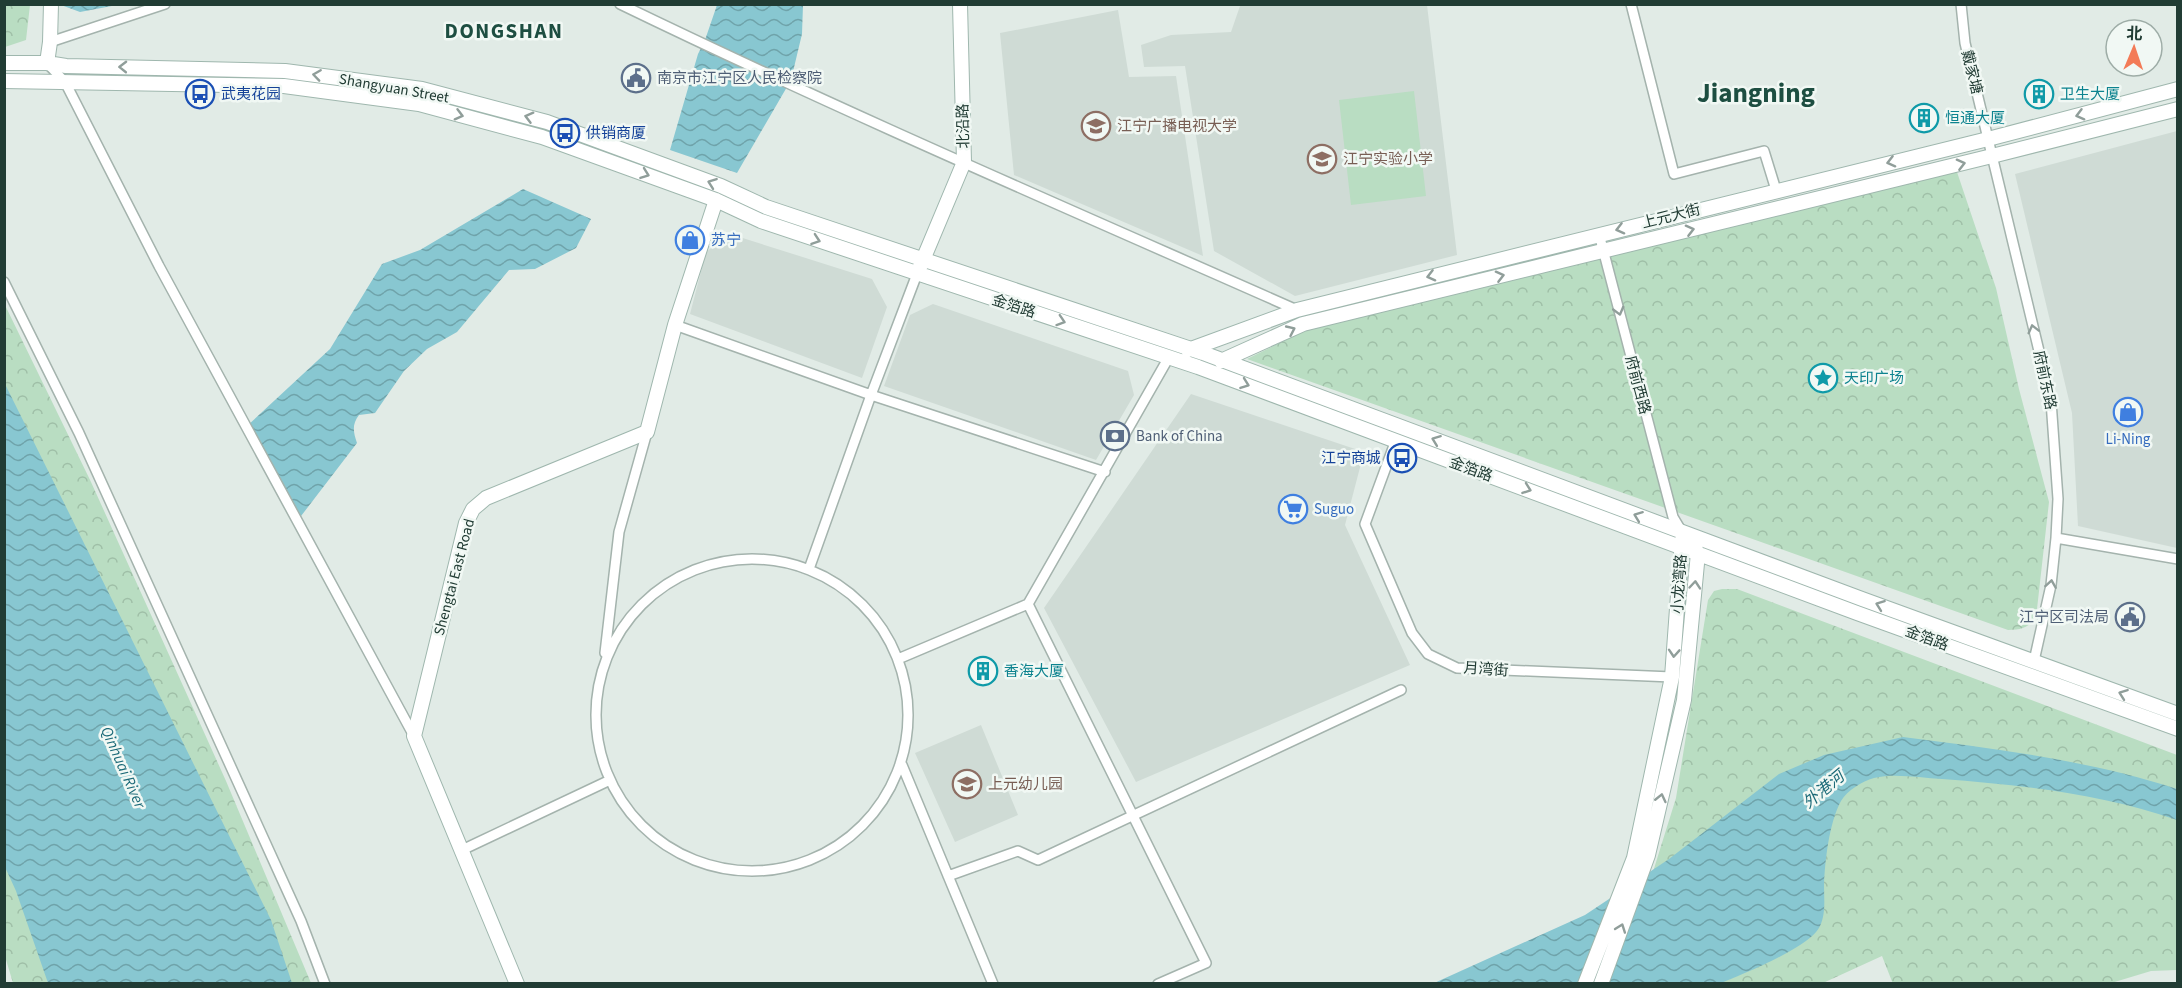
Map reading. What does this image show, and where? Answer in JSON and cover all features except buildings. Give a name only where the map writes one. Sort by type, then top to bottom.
[{"type":"main road","points":[[47,63],[51,4]]},
{"type":"main road","name":"北沿路","points":[[917,274],[964,162],[960,4]]},
{"type":"main road","name":"Shangyuan Street","points":[[4,63],[285,71],[422,89],[547,122],[722,186],[766,207]]},
{"type":"main road","name":"Shangyuan Street","points":[[4,81],[284,86],[419,104],[542,137],[716,200],[761,221]]},
{"type":"main road","name":"上元大街","points":[[1169,357],[1297,310],[1988,139],[2178,89]]},
{"type":"main road","name":"上元大街","points":[[1198,367],[1224,361],[1303,324],[2178,109]]},
{"type":"main road","points":[[647,432],[675,325],[716,200]]},
{"type":"main road","name":"金箔路","points":[[766,207],[1191,349],[2178,714]]},
{"type":"main road","name":"金箔路","points":[[761,221],[1198,367],[2178,729]]},
{"type":"main road","name":"Shengtai East Road","points":[[414,736],[466,523],[473,509],[486,498],[647,432]]},
{"type":"main road","name":"小龙湾路","points":[[1585,984],[1641,856],[1672,677],[1683,532]]},
{"type":"main road","name":"小龙湾路","points":[[1601,984],[1641,856],[1684,700],[1698,553],[1683,532]]},
{"type":"main road","points":[[414,736],[517,984]]},
{"type":"street","points":[[50,42],[165,4]]},
{"type":"street","points":[[620,4],[699,43],[1297,310]]},
{"type":"street","points":[[1631,4],[1674,174],[1764,151],[1776,190]]},
{"type":"street","name":"戴家塘","points":[[1961,4],[1965,43],[1988,139]]},
{"type":"street","points":[[47,63],[65,82],[159,266],[414,736]]},
{"type":"street","name":"府前东路","points":[[1988,139],[2051,400],[2058,499],[2056,537],[2051,585],[2034,662]]},
{"type":"street","name":"府前西路","points":[[1599,234],[1673,517],[1683,532]]},
{"type":"street","points":[[808,569],[917,274]]},
{"type":"street","points":[[4,282],[80,433],[301,921],[325,984]]},
{"type":"street","points":[[675,325],[871,395],[1105,472]]},
{"type":"street","points":[[898,659],[1028,604],[1169,357]]},
{"type":"street","points":[[605,658],[626,621],[662,586],[708,564],[759,558],[808,569],[843,587],[872,613],[898,659],[906,684],[909,725],[902,765],[876,812],[837,848],[787,868],[734,872],[682,856],[639,825],[608,782],[596,741],[595,699],[605,658],[619,532],[647,432]]},
{"type":"street","name":"月湾街","points":[[1396,440],[1365,524],[1412,633],[1428,654],[1456,668],[1672,677]]},
{"type":"street","points":[[2056,537],[2178,559]]},
{"type":"street","points":[[1028,604],[1206,963],[1158,984]]},
{"type":"street","points":[[948,876],[1018,851],[1038,860],[1401,690]]},
{"type":"street","points":[[902,765],[993,984]]},
{"type":"street","points":[[462,850],[608,782]]},
{"type":"shaded area","name":"江宁实验小学","points":[[1259,4],[1427,5],[1457,255],[1295,296],[1214,251],[1185,66],[1144,67],[1141,45],[1171,35],[1231,32],[1240,6]]},
{"type":"shaded area","name":"江宁广播电视大学","points":[[1118,10],[1129,77],[1176,76],[1203,256],[1014,175],[1000,33]]},
{"type":"shaded area","points":[[2178,131],[2177,548],[2078,526],[2072,413],[2015,174]]},
{"type":"shaded area","points":[[730,234],[872,279],[887,307],[862,378],[690,314],[706,252]]},
{"type":"shaded area","points":[[933,304],[1128,371],[1134,395],[1096,460],[884,386],[910,315]]},
{"type":"shaded area","points":[[1191,394],[1364,452],[1345,525],[1410,665],[1136,782],[1044,608]]},
{"type":"shaded area","name":"上元幼儿园","points":[[981,725],[1018,815],[955,842],[915,753]]},
{"type":"green space","points":[[5,4],[30,5],[26,40],[5,47]]},
{"type":"green space","points":[[1414,91],[1426,196],[1351,205],[1339,100]]},
{"type":"green space","points":[[1957,172],[1996,288],[2019,389],[2049,502],[2036,618],[2020,629],[2008,630],[1247,359],[1304,331]]},
{"type":"green space","points":[[4,303],[91,482],[226,781],[311,983],[13,983],[4,953]]},
{"type":"green space","points":[[1737,589],[2177,755],[2177,970],[2151,971],[2108,984],[1893,984],[1882,956],[1823,983],[1618,984],[1676,798],[1708,600],[1714,591]]},
{"type":"water","points":[[61,5],[117,5],[80,12]]},
{"type":"water","points":[[717,5],[803,5],[802,34],[791,80],[737,173],[670,150],[698,54]]},
{"type":"water","points":[[523,189],[591,219],[576,248],[535,269],[509,270],[457,332],[427,349],[404,371],[375,413],[359,415],[354,428],[357,443],[298,520],[247,426],[330,349],[382,264],[420,250]]},
{"type":"water","name":"Qinhuai River","points":[[5,384],[271,920],[292,983],[48,983],[16,891],[5,867]]},
{"type":"water","name":"外港河","points":[[1903,737],[2076,763],[2177,789],[2177,820],[2120,803],[2061,792],[1908,776],[1874,778],[1851,790],[1841,801],[1837,810],[1827,854],[1824,911],[1820,926],[1804,943],[1758,967],[1719,984],[1432,984],[1585,915],[1669,859],[1779,774],[1824,755]]},
{"type":"place","name":"南京市江宁区人民检察院","points":[[636,78]]},
{"type":"place","name":"武夷花园","points":[[200,94]]},
{"type":"place","name":"卫生大厦","points":[[2039,94]]},
{"type":"place","name":"恒通大厦","points":[[1924,118]]},
{"type":"place","name":"江宁广播电视大学","points":[[1096,126]]},
{"type":"place","name":"供销商厦","points":[[565,133]]},
{"type":"place","name":"江宁实验小学","points":[[1322,159]]},
{"type":"place","name":"苏宁","points":[[690,240]]},
{"type":"place","name":"天印广场","points":[[1823,378]]},
{"type":"place","name":"Li-Ning","points":[[2128,412]]},
{"type":"place","name":"Bank of China","points":[[1115,436]]},
{"type":"place","name":"江宁商城","points":[[1402,458]]},
{"type":"place","name":"Suguo","points":[[1293,509]]},
{"type":"place","name":"江宁区司法局","points":[[2130,617]]},
{"type":"place","name":"香海大厦","points":[[983,671]]},
{"type":"place","name":"上元幼儿园","points":[[967,784]]},
{"type":"district","name":"DONGSHAN","points":[[504,31]]},
{"type":"district","name":"Jiangning","points":[[1756,93]]}]
